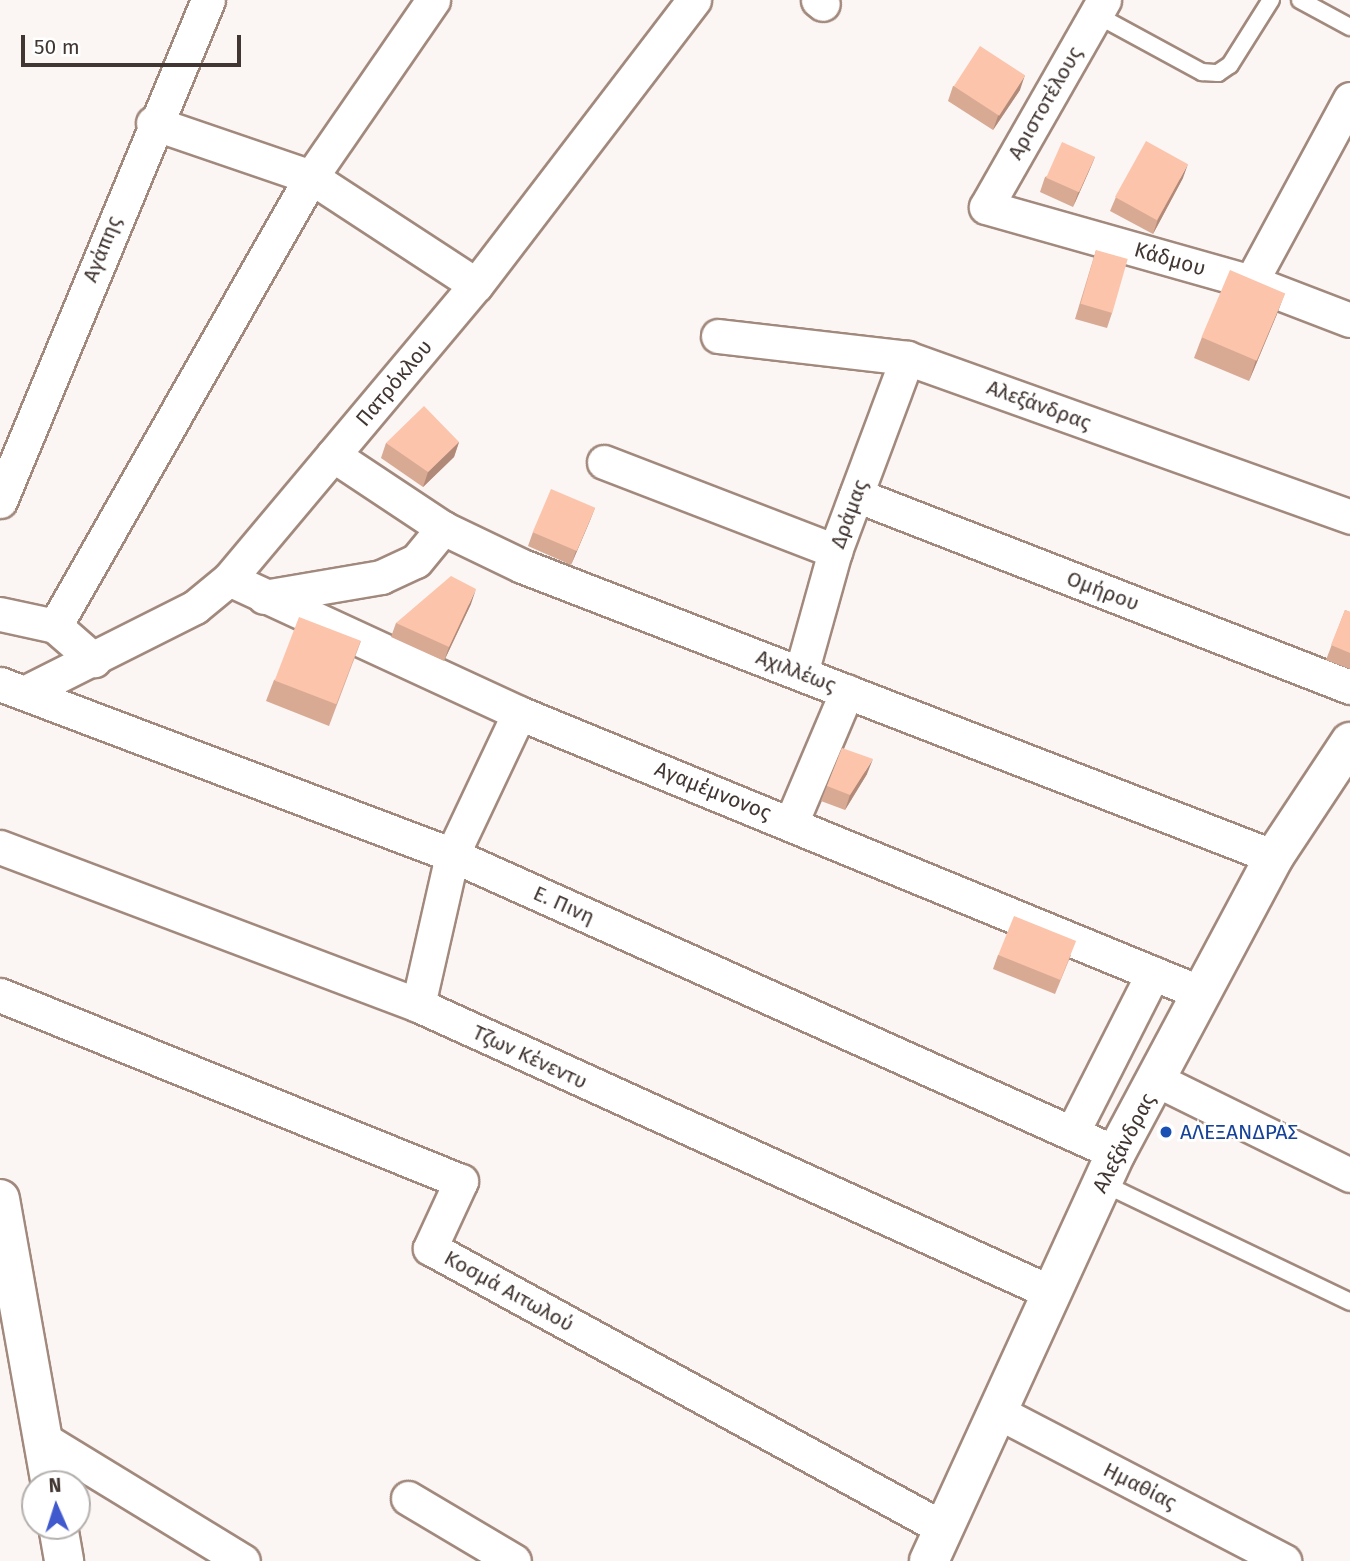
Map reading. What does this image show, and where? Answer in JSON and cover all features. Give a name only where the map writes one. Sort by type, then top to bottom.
[{"type":"street","name":"Αγάπης","points":[[0,501],[153,123],[208,0]]},
{"type":"street","points":[[55,626],[311,177],[433,0]]},
{"type":"street","name":"Πατρόκλου","points":[[14,687],[94,660],[195,607],[229,579],[476,285],[694,0]]},
{"type":"street","name":"Αριστοτέλους","points":[[986,207],[1100,7]]},
{"type":"street","points":[[1251,282],[1350,99]]},
{"type":"street","points":[[153,123],[311,177],[476,285]]},
{"type":"street","name":"Κάδμου","points":[[986,207],[1251,282],[1350,320]]},
{"type":"street","name":"Αλεξάνδρας","points":[[718,336],[907,358],[1350,517]]},
{"type":"street","name":"Δράμας","points":[[801,673],[835,551],[907,358]]},
{"type":"street","name":"Αχιλλέως","points":[[333,455],[443,528],[522,566],[1274,857]]},
{"type":"street","points":[[604,462],[835,551]]},
{"type":"street","name":"Ομήρου","points":[[856,495],[1350,687]]},
{"type":"street","points":[[264,597],[381,577],[416,561],[443,528]]},
{"type":"street","name":"Αγαμέμνονος","points":[[229,579],[519,713],[1201,993]]},
{"type":"street","points":[[0,614],[55,626],[94,660]]},
{"type":"street","name":"Ε. Πινη","points":[[14,687],[452,855],[1072,1133],[1109,1168]]},
{"type":"street","points":[[791,823],[847,691]]},
{"type":"street","points":[[418,1005],[452,855],[519,713]]},
{"type":"street","name":"Αλεξάνδρας","points":[[936,1544],[1109,1168],[1274,857],[1350,742]]},
{"type":"street","name":"Τζων Κένεντυ","points":[[0,847],[418,1005],[1050,1292]]},
{"type":"street","points":[[1072,1133],[1153,973]]},
{"type":"street","name":"Κοσμά Αιτωλού","points":[[0,995],[461,1181],[430,1248],[936,1544]]},
{"type":"street","points":[[1157,1080],[1350,1175]]},
{"type":"street","points":[[0,1199],[49,1470]]},
{"type":"street","name":"Ημαθίας","points":[[996,1411],[1284,1561]]},
{"type":"street","points":[[43,1439],[243,1561]]},
{"type":"street","points":[[408,1498],[514,1561]]},
{"type":"street","points":[[60,1540],[64,1561]]},
{"type":"lane","points":[[1100,7],[1202,72],[1218,73],[1230,65],[1271,0]]},
{"type":"lane","points":[[1300,0],[1350,27]]},
{"type":"lane","points":[[1109,1168],[1350,1302]]},
{"type":"building","points":[[980,46],[1025,75],[999,116],[954,86]]},
{"type":"building","points":[[1146,141],[1188,164],[1157,220],[1115,197]]},
{"type":"building","points":[[1062,142],[1095,157],[1079,192],[1046,178]]},
{"type":"building","points":[[1096,250],[1128,259],[1112,313],[1081,304]]},
{"type":"building","points":[[1230,270],[1285,293],[1257,361],[1201,337]]},
{"type":"building","points":[[424,406],[459,442],[428,472],[386,443]]},
{"type":"building","points":[[551,489],[595,508],[577,551],[533,532]]},
{"type":"building","points":[[451,576],[476,589],[449,647],[396,623]]},
{"type":"building","points":[[1345,610],[1350,612],[1350,653],[1331,645]]},
{"type":"building","points":[[299,617],[361,641],[336,704],[275,680]]},
{"type":"building","points":[[842,748],[873,759],[850,795],[827,786]]},
{"type":"building","points":[[1014,916],[1076,941],[1060,980],[998,955]]},
{"type":"place","name":"ΑΛΕΞΑΝΔΡΑΣ","points":[[1166,1132]]}]
